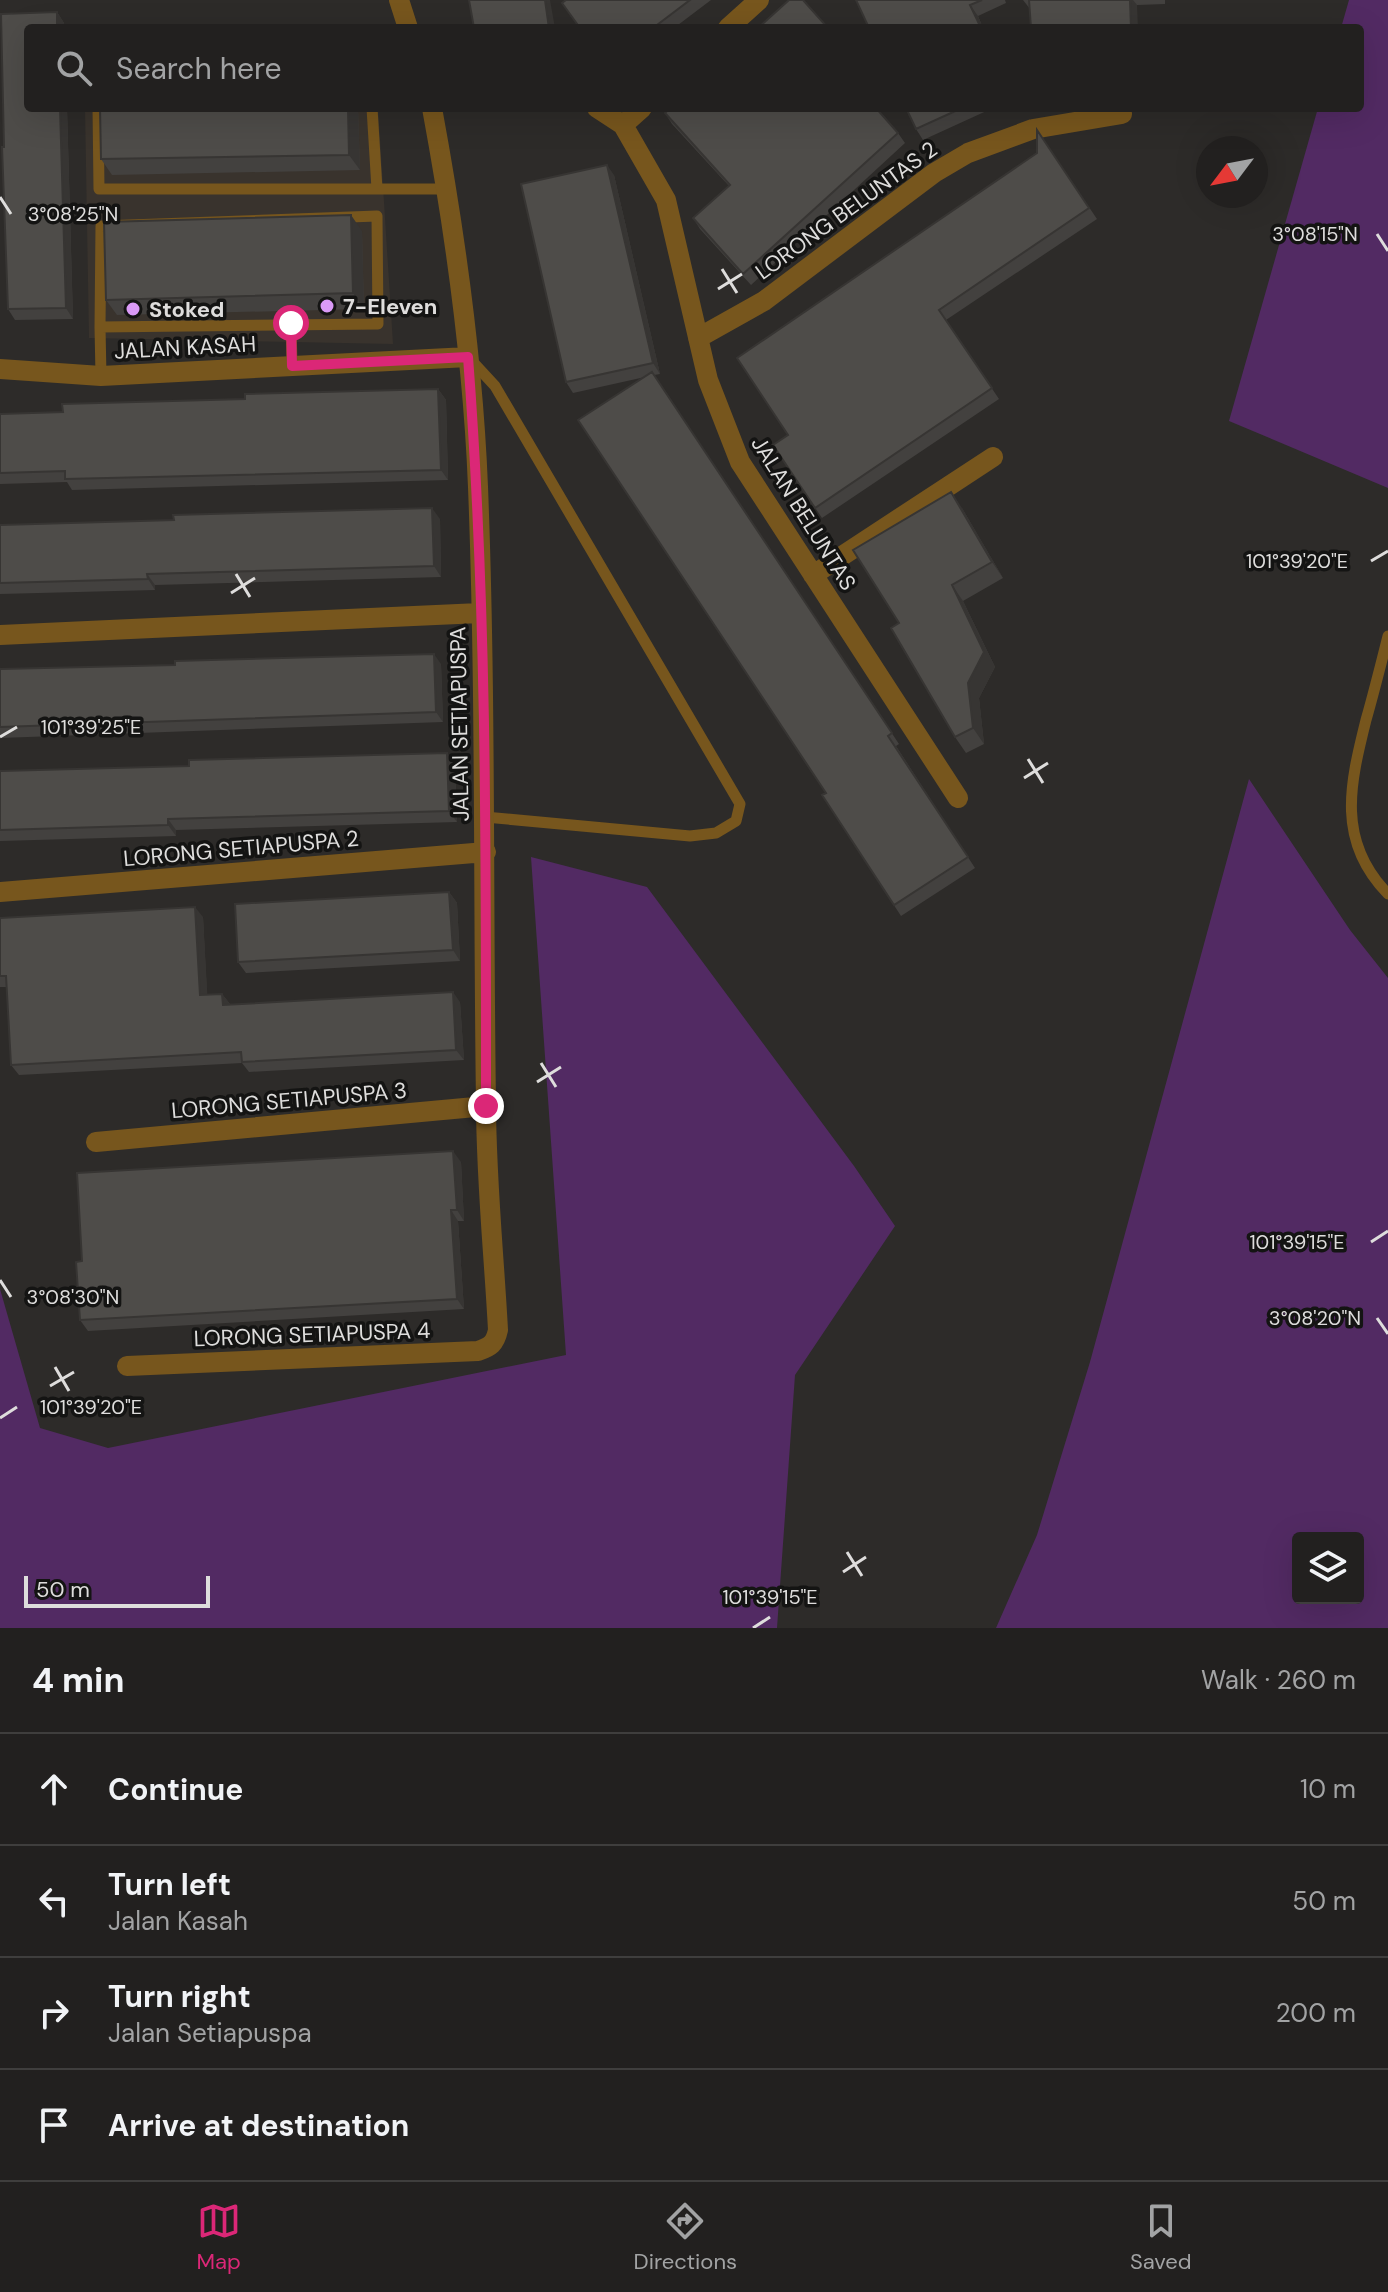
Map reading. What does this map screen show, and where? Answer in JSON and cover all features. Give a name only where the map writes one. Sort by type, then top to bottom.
[{"type":"street","points":[[399,0],[407,24]]},
{"type":"street","points":[[732,24],[759,0]]},
{"type":"street","name":"JALAN SETIAPUSPA","points":[[433,112],[447,189],[468,357],[478,485],[486,852],[486,1106],[498,1330],[496,1341]]},
{"type":"street","name":"JALAN BELUNTAS","points":[[603,112],[623,125],[666,200],[708,380],[740,462],[958,798]]},
{"type":"street","points":[[623,125],[638,112]]},
{"type":"street","name":"LORONG BELUNTAS 2","points":[[698,338],[764,301],[934,173],[968,153],[1033,129],[1122,114]]},
{"type":"street","name":"JALAN KASAH","points":[[0,369],[101,376],[468,357]]},
{"type":"street","points":[[813,575],[993,457]]},
{"type":"street","points":[[0,635],[480,613]]},
{"type":"street","name":"LORONG SETIAPUSPA 2","points":[[0,892],[486,852]]},
{"type":"street","name":"LORONG SETIAPUSPA 3","points":[[96,1142],[486,1106]]},
{"type":"street","name":"LORONG SETIAPUSPA 4","points":[[127,1366],[478,1351],[496,1341]]},
{"type":"lane","points":[[98,112],[99,189],[447,189]]},
{"type":"lane","points":[[372,112],[377,189]]},
{"type":"lane","points":[[100,327],[378,324],[377,216],[101,226],[100,327],[101,376]]},
{"type":"lane","points":[[291,323],[292,366]]},
{"type":"lane","points":[[468,357],[495,386],[740,804],[736,821],[716,833],[690,836],[485,817]]},
{"type":"lane","points":[[1388,636],[1352,776],[1351,813],[1358,848],[1369,874],[1388,894]]},
{"type":"shaded area","points":[[1349,0],[1388,0],[1388,488],[1229,421],[1317,112],[1364,112],[1364,24],[1342,24]]},
{"type":"shaded area","points":[[85,112],[378,112],[393,344],[89,338]]},
{"type":"shaded area","points":[[1249,779],[1350,930],[1388,978],[1388,1628],[996,1628],[1037,1535],[1090,1362]]},
{"type":"shaded area","points":[[531,857],[647,887],[895,1226],[795,1375],[777,1628],[0,1628],[0,1289],[40,1428],[108,1448],[566,1355]]},
{"type":"building","points":[[469,0],[545,0],[548,24],[473,24]]},
{"type":"building","points":[[566,0],[690,0],[658,24],[577,24],[562,3]]},
{"type":"building","points":[[789,0],[803,0],[824,24],[762,24]]},
{"type":"building","points":[[856,0],[982,0],[970,5],[979,24],[867,24]]},
{"type":"building","points":[[1029,0],[1130,0],[1131,24],[1031,24]]},
{"type":"building","points":[[57,12],[57,24],[24,24],[24,112],[60,112],[66,308],[8,309],[1,14]]},
{"type":"building","points":[[100,112],[348,112],[349,155],[101,159]]},
{"type":"building","points":[[880,112],[898,133],[743,274],[693,218],[730,185],[665,113]]},
{"type":"building","points":[[908,112],[953,112],[916,129]]},
{"type":"building","points":[[1037,130],[1089,208],[939,310],[992,388],[815,508],[773,445],[788,435],[737,358],[1037,153]]},
{"type":"building","points":[[607,165],[653,363],[566,382],[521,184]]},
{"type":"building","points":[[351,215],[353,293],[106,300],[104,222]]},
{"type":"building","points":[[652,372],[892,733],[888,736],[968,857],[894,905],[822,795],[826,793],[578,420]]},
{"type":"building","points":[[438,389],[441,470],[65,479],[65,471],[0,473],[0,414],[63,412],[62,404],[245,399],[245,394]]},
{"type":"building","points":[[951,492],[992,562],[952,585],[984,652],[968,683],[973,728],[955,737],[891,628],[899,623],[853,550]]},
{"type":"building","points":[[432,508],[434,566],[147,574],[148,579],[0,583],[0,525],[174,520],[173,515]]},
{"type":"building","points":[[434,654],[436,712],[0,727],[0,669]]},
{"type":"building","points":[[447,753],[449,811],[168,819],[168,825],[0,830],[0,771],[189,766],[189,760]]},
{"type":"building","points":[[449,892],[453,950],[238,962],[235,904]]},
{"type":"building","points":[[195,907],[200,995],[222,994],[223,1005],[453,992],[456,1050],[242,1062],[241,1052],[11,1065],[6,976],[0,976],[0,918]]},
{"type":"building","points":[[453,1151],[457,1210],[451,1210],[457,1299],[80,1320],[76,1262],[82,1261],[77,1173]]},
{"type":"place","name":"7-Eleven","points":[[327,306]]},
{"type":"place","name":"Stoked","points":[[133,309]]},
{"type":"route","points":[[291,323],[292,366],[468,357],[478,485],[486,852],[486,1106]]}]
